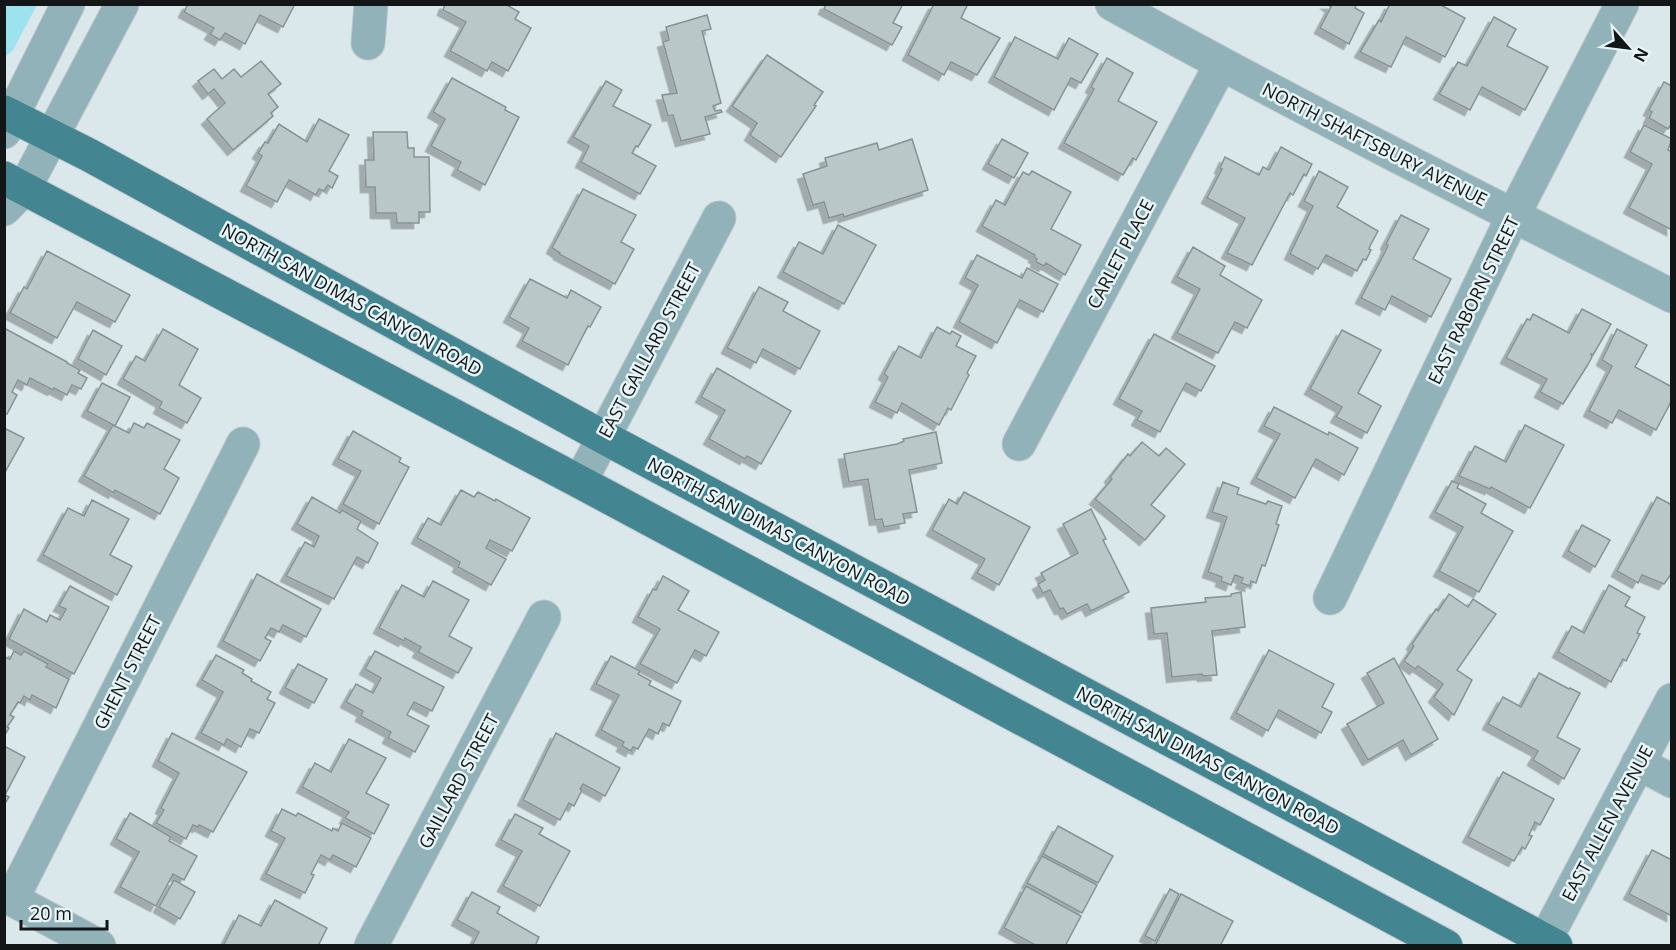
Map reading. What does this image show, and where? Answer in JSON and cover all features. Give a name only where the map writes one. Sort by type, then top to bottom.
[{"type":"main road","name":"NORTH SAN DIMAS CANYON ROAD","points":[[7,120],[52,138],[99,161],[603,437],[1548,944]]},
{"type":"main road","points":[[11,192],[580,482],[1446,945]]},
{"type":"street","points":[[7,120],[68,4]]},
{"type":"street","points":[[11,192],[52,138],[122,4]]},
{"type":"street","points":[[369,43],[371,4]]},
{"type":"street","name":"NORTH SHAFTSBURY AVENUE","points":[[1112,4],[1221,64],[1671,296]]},
{"type":"street","name":"EAST RABORN STREET","points":[[1330,598],[1514,216],[1622,4]]},
{"type":"street","name":"CARLET PLACE","points":[[1019,444],[1221,64]]},
{"type":"street","name":"EAST GAILLARD STREET","points":[[580,482],[719,218]]},
{"type":"street","name":"GHENT STREET","points":[[8,897],[243,444]]},
{"type":"street","name":"GAILLARD STREET","points":[[371,945],[544,617]]},
{"type":"street","name":"EAST ALLEN AVENUE","points":[[1548,944],[1671,700]]},
{"type":"street","points":[[1638,763],[1671,781]]},
{"type":"street","points":[[8,897],[99,945]]},
{"type":"shaded area","points":[[5,4],[37,5],[13,50],[5,57]]},
{"type":"building","points":[[188,4],[295,4],[283,27],[260,15],[245,44],[225,33],[220,40],[210,34],[214,28],[184,12]]},
{"type":"building","points":[[445,4],[505,4],[519,12],[515,19],[531,28],[508,71],[492,62],[487,71],[450,51],[466,22],[443,10]]},
{"type":"building","points":[[826,4],[903,4],[893,23],[902,27],[892,45],[824,9]]},
{"type":"building","points":[[934,4],[968,4],[961,18],[1000,38],[977,75],[951,62],[944,75],[908,55]]},
{"type":"building","points":[[1327,4],[1357,4],[1355,8],[1364,13],[1349,44],[1320,28],[1331,7]]},
{"type":"building","points":[[1390,4],[1439,4],[1465,18],[1445,57],[1406,37],[1391,67],[1360,52],[1379,20],[1381,22]]},
{"type":"building","points":[[707,15],[711,29],[702,31],[721,103],[713,106],[715,111],[721,110],[722,112],[705,117],[710,134],[681,141],[673,115],[668,116],[662,95],[677,93],[663,42],[669,40],[666,27]]},
{"type":"building","points":[[1494,17],[1516,29],[1507,46],[1548,67],[1525,110],[1482,87],[1470,110],[1439,94],[1458,62],[1467,66]]},
{"type":"building","points":[[1015,37],[1058,59],[1069,38],[1098,54],[1081,83],[1071,78],[1054,110],[994,77]]},
{"type":"building","points":[[767,55],[823,92],[781,157],[750,135],[757,123],[732,106]]},
{"type":"building","points":[[1107,58],[1133,73],[1118,101],[1157,122],[1136,160],[1133,158],[1123,175],[1064,143],[1094,89],[1091,87]]},
{"type":"building","points":[[261,61],[281,84],[268,94],[278,107],[271,113],[273,116],[233,150],[207,119],[225,103],[214,89],[208,94],[198,81],[214,69],[222,79],[234,69],[241,77]]},
{"type":"building","points":[[452,78],[506,107],[505,110],[519,117],[485,185],[457,170],[461,162],[431,146],[445,119],[433,112]]},
{"type":"building","points":[[606,81],[622,90],[613,106],[651,125],[632,153],[656,166],[640,194],[581,162],[589,146],[573,137]]},
{"type":"building","points":[[1664,82],[1672,86],[1672,123],[1668,129],[1649,118],[1652,112],[1649,110]]},
{"type":"building","points":[[319,119],[349,135],[329,171],[338,176],[332,188],[328,185],[324,191],[319,189],[316,195],[289,180],[277,202],[246,186],[262,156],[258,153],[265,142],[268,143],[279,124],[307,142]]},
{"type":"building","points":[[1644,125],[1672,139],[1668,150],[1672,152],[1672,230],[1629,208],[1652,164],[1630,152]]},
{"type":"building","points":[[373,132],[407,132],[408,148],[414,148],[414,157],[429,157],[430,212],[419,212],[419,223],[397,223],[396,213],[376,213],[375,187],[366,187],[365,160],[374,160]]},
{"type":"building","points":[[912,139],[928,190],[844,217],[843,214],[829,218],[824,202],[813,205],[803,174],[827,166],[825,158],[877,143],[879,150]]},
{"type":"building","points":[[1002,139],[1028,153],[1014,178],[988,164]]},
{"type":"building","points":[[1281,147],[1312,164],[1293,195],[1290,193],[1252,265],[1227,253],[1245,218],[1207,198],[1222,169],[1220,168],[1225,157],[1259,175],[1263,167],[1269,170]]},
{"type":"building","points":[[1032,171],[1071,192],[1051,229],[1081,245],[1065,275],[1046,263],[1044,266],[1036,262],[1035,255],[982,226],[996,200],[1005,205],[1023,172],[1029,175]]},
{"type":"building","points":[[1319,171],[1348,187],[1337,207],[1378,231],[1366,260],[1363,259],[1357,271],[1326,255],[1318,269],[1290,254],[1313,206],[1304,201]]},
{"type":"building","points":[[583,189],[636,215],[621,242],[634,249],[615,284],[552,248]]},
{"type":"building","points":[[1401,215],[1429,229],[1413,259],[1451,279],[1431,317],[1392,296],[1385,310],[1361,298]]},
{"type":"building","points":[[838,225],[876,245],[844,304],[783,272],[799,242],[823,254]]},
{"type":"building","points":[[1193,247],[1225,266],[1220,275],[1262,300],[1247,328],[1235,322],[1218,353],[1177,333],[1200,289],[1177,277]]},
{"type":"building","points":[[47,251],[130,295],[115,322],[77,302],[57,338],[10,313],[24,287],[27,289]]},
{"type":"building","points":[[977,255],[1022,278],[1027,268],[1058,284],[1043,312],[1020,300],[997,343],[959,322],[978,285],[965,278]]},
{"type":"building","points":[[530,279],[567,298],[571,290],[601,307],[590,327],[588,326],[568,365],[522,341],[529,328],[509,317]]},
{"type":"building","points":[[759,287],[788,302],[783,311],[820,331],[800,369],[763,349],[756,363],[727,348]]},
{"type":"building","points":[[1582,309],[1611,324],[1563,404],[1540,392],[1547,379],[1506,358],[1527,319],[1530,320],[1533,314],[1569,333]]},
{"type":"building","points":[[937,327],[950,334],[952,331],[961,336],[956,346],[976,356],[951,410],[948,408],[939,425],[902,403],[897,413],[875,402],[888,377],[884,374],[899,346],[921,358]]},
{"type":"building","points":[[4,328],[80,370],[78,373],[87,378],[81,389],[72,385],[67,395],[30,378],[27,385],[18,380],[12,392],[17,395],[7,414],[4,413]]},
{"type":"building","points":[[163,329],[198,349],[179,385],[201,398],[187,423],[159,408],[162,402],[123,379],[136,356],[145,361]]},
{"type":"building","points":[[1617,329],[1647,345],[1635,367],[1672,387],[1672,400],[1656,430],[1619,410],[1612,423],[1589,411],[1612,366],[1602,360]]},
{"type":"building","points":[[93,330],[122,346],[106,375],[78,359]]},
{"type":"building","points":[[1342,330],[1381,350],[1358,393],[1381,406],[1367,433],[1336,417],[1342,407],[1310,389]]},
{"type":"building","points":[[1154,334],[1215,366],[1201,391],[1186,383],[1160,432],[1137,420],[1142,411],[1119,399]]},
{"type":"building","points":[[717,368],[791,411],[761,464],[747,456],[745,459],[709,439],[725,410],[701,397]]},
{"type":"building","points":[[102,383],[130,397],[115,426],[87,411]]},
{"type":"building","points":[[1274,407],[1358,448],[1344,475],[1316,459],[1295,498],[1256,478],[1280,434],[1264,426]]},
{"type":"building","points":[[134,423],[144,428],[147,423],[180,440],[164,469],[179,478],[160,514],[84,476],[113,425],[129,433]]},
{"type":"building","points":[[1525,425],[1564,445],[1530,508],[1491,487],[1490,489],[1459,476],[1475,446],[1506,462]]},
{"type":"building","points":[[4,428],[24,438],[4,474]]},
{"type":"building","points":[[353,431],[401,458],[399,462],[409,467],[379,524],[343,504],[361,471],[338,459]]},
{"type":"building","points":[[936,432],[942,463],[909,470],[917,512],[903,514],[905,523],[884,527],[882,519],[875,520],[868,479],[849,482],[844,454],[897,444],[904,441],[903,439]]},
{"type":"building","points":[[1142,442],[1159,456],[1166,448],[1185,464],[1151,505],[1165,516],[1145,540],[1095,499],[1112,479],[1110,477],[1128,454],[1130,456]]},
{"type":"building","points":[[1452,481],[1459,484],[1457,488],[1486,504],[1481,513],[1513,531],[1479,592],[1439,571],[1463,527],[1435,512]]},
{"type":"building","points":[[1223,482],[1239,488],[1237,494],[1266,504],[1268,501],[1282,506],[1276,524],[1279,525],[1265,566],[1262,565],[1256,583],[1251,581],[1250,586],[1241,583],[1243,578],[1235,575],[1231,585],[1221,581],[1222,577],[1208,572],[1227,517],[1212,512]]},
{"type":"building","points":[[461,490],[474,497],[478,492],[495,501],[496,499],[530,518],[512,551],[490,540],[486,548],[506,559],[491,585],[458,567],[460,562],[417,538],[428,518],[441,525]]},
{"type":"building","points":[[964,492],[1030,527],[999,585],[977,573],[985,559],[932,530],[949,499],[957,504]]},
{"type":"building","points":[[312,497],[340,513],[342,510],[361,521],[357,529],[378,543],[368,563],[357,557],[334,599],[286,576],[305,542],[314,547],[319,536],[297,524]]},
{"type":"building","points":[[1657,497],[1672,505],[1672,573],[1664,584],[1642,575],[1638,583],[1617,571]]},
{"type":"building","points":[[92,500],[129,519],[110,555],[132,566],[117,595],[43,555],[68,508],[84,516]]},
{"type":"building","points":[[1091,509],[1106,539],[1103,540],[1129,592],[1091,611],[1087,604],[1067,614],[1063,608],[1060,609],[1050,590],[1043,593],[1038,584],[1045,580],[1041,573],[1078,553],[1063,524]]},
{"type":"building","points":[[1582,525],[1610,540],[1595,567],[1568,551]]},
{"type":"building","points":[[257,574],[321,609],[306,637],[283,625],[279,632],[271,628],[265,638],[271,641],[260,661],[223,641]]},
{"type":"building","points":[[663,576],[689,591],[678,610],[719,632],[706,656],[695,650],[677,683],[640,664],[660,629],[638,617]]},
{"type":"building","points":[[433,581],[469,600],[449,636],[472,648],[458,673],[418,652],[421,647],[379,628],[402,585],[424,597]]},
{"type":"building","points":[[1609,585],[1630,597],[1625,606],[1645,617],[1637,633],[1640,634],[1626,661],[1623,659],[1611,682],[1558,652],[1572,626],[1584,633]]},
{"type":"building","points":[[70,586],[109,607],[74,674],[9,639],[24,609],[47,622],[50,615],[60,620],[66,609],[59,606]]},
{"type":"building","points":[[1241,592],[1245,627],[1212,631],[1217,675],[1172,677],[1167,633],[1154,634],[1151,608],[1206,602],[1205,598],[1231,596],[1231,594]]},
{"type":"building","points":[[1449,594],[1468,607],[1473,599],[1496,614],[1457,670],[1472,680],[1454,715],[1434,697],[1443,684],[1418,666],[1415,669],[1404,661],[1414,646],[1412,644]]},
{"type":"building","points":[[1269,650],[1334,684],[1322,707],[1332,712],[1321,733],[1279,710],[1268,731],[1236,713]]},
{"type":"building","points":[[14,651],[21,655],[24,651],[48,664],[46,667],[69,679],[56,708],[32,695],[30,700],[24,696],[10,715],[14,717],[6,733],[4,732],[4,657],[10,659]]},
{"type":"building","points":[[375,651],[444,687],[432,711],[414,702],[407,715],[429,726],[415,752],[388,738],[391,732],[361,716],[363,711],[346,702],[356,684],[373,693],[381,678],[365,669]]},
{"type":"building","points":[[216,655],[244,670],[242,673],[252,679],[251,681],[271,692],[267,699],[275,703],[259,733],[250,729],[241,747],[227,739],[224,745],[201,733],[223,692],[202,680]]},
{"type":"building","points":[[611,656],[640,671],[638,674],[651,681],[649,685],[681,701],[669,726],[663,723],[658,734],[649,729],[638,749],[633,747],[631,751],[622,746],[624,742],[601,730],[619,695],[596,684]]},
{"type":"building","points":[[1394,658],[1438,739],[1411,755],[1403,740],[1368,760],[1347,724],[1384,703],[1367,673]]},
{"type":"building","points":[[298,664],[327,679],[314,703],[285,688]]},
{"type":"building","points":[[1539,673],[1580,693],[1557,737],[1580,749],[1564,779],[1533,760],[1538,751],[1488,724],[1503,697],[1521,707]]},
{"type":"building","points":[[172,733],[247,772],[213,832],[199,825],[198,827],[193,825],[186,839],[156,823],[164,810],[161,808],[179,773],[158,761]]},
{"type":"building","points":[[556,733],[620,768],[605,796],[583,784],[574,806],[569,803],[560,820],[523,800]]},
{"type":"building","points":[[349,739],[386,758],[366,793],[389,805],[374,834],[345,818],[349,812],[302,787],[315,763],[331,772]]},
{"type":"building","points":[[4,746],[25,757],[5,795],[9,797],[4,805]]},
{"type":"building","points":[[1503,772],[1554,799],[1540,825],[1535,822],[1529,835],[1532,836],[1525,849],[1522,847],[1514,861],[1468,837]]},
{"type":"building","points":[[282,809],[296,816],[298,813],[332,831],[333,828],[338,831],[342,823],[371,838],[356,867],[333,855],[330,860],[321,855],[311,874],[314,875],[305,893],[266,874],[285,838],[271,831]]},
{"type":"building","points":[[130,813],[171,837],[169,841],[197,856],[184,880],[173,874],[156,906],[120,887],[139,852],[116,839]]},
{"type":"building","points":[[515,814],[543,828],[539,834],[570,851],[540,906],[503,886],[522,851],[501,840]]},
{"type":"building","points":[[1058,826],[1113,856],[1098,883],[1043,854]]},
{"type":"building","points":[[1652,850],[1672,860],[1672,916],[1629,894]]},
{"type":"building","points":[[1042,856],[1097,885],[1082,913],[1027,883]]},
{"type":"building","points":[[174,880],[195,892],[180,919],[159,907]]},
{"type":"building","points":[[1026,886],[1081,916],[1065,946],[1037,946],[1004,928]]},
{"type":"building","points":[[1170,889],[1179,894],[1155,941],[1145,936]]},
{"type":"building","points":[[472,892],[500,907],[497,913],[539,937],[535,946],[472,946],[479,932],[457,920]]},
{"type":"building","points":[[1181,894],[1233,921],[1220,946],[1155,946]]},
{"type":"building","points":[[275,900],[327,928],[318,946],[223,946],[239,915],[261,926]]}]
